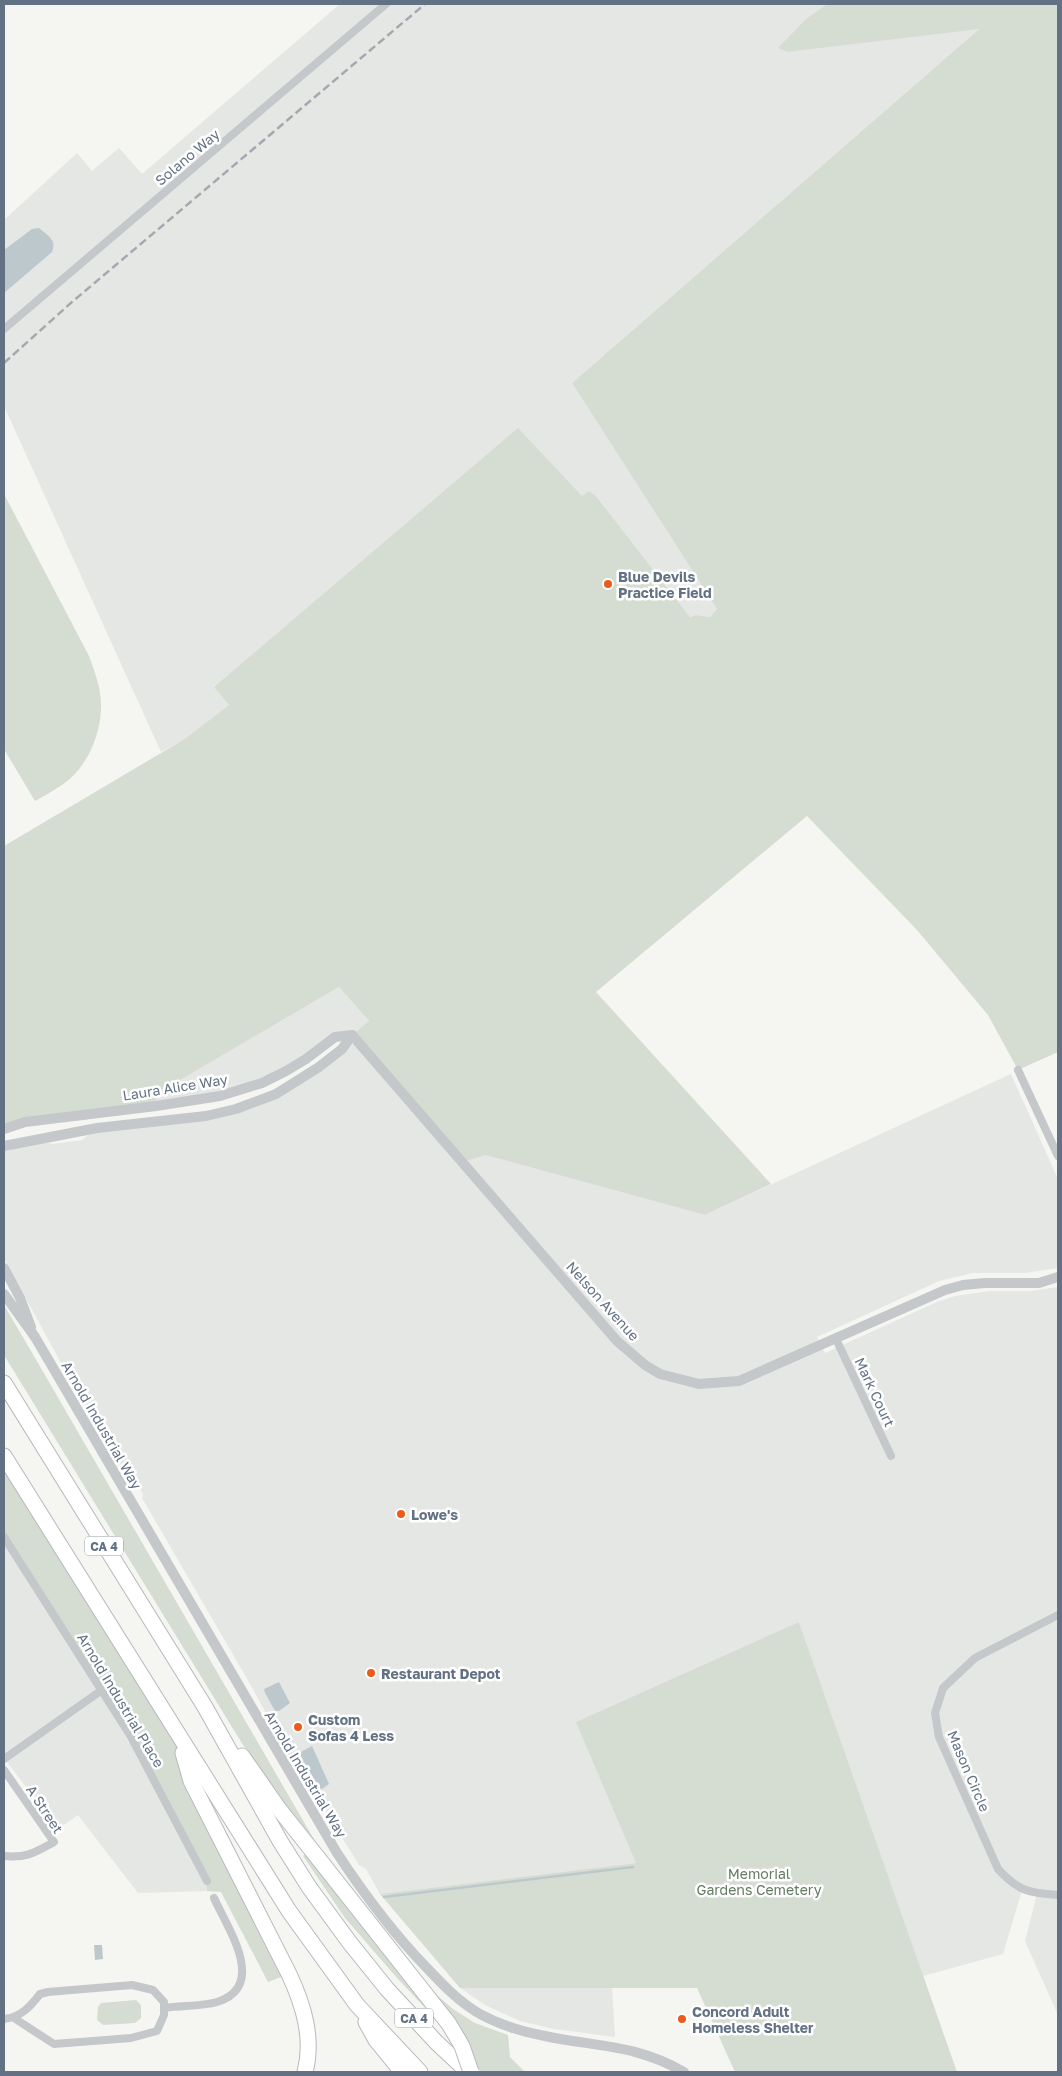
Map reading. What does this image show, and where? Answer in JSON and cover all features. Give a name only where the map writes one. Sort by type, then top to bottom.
[{"type":"highway","name":"CA 4","points":[[4,1384],[205,1707],[280,1841],[309,1887],[363,1960],[411,2015],[470,2072]]},
{"type":"highway","name":"CA 4","points":[[4,1456],[288,1911],[357,2005],[420,2072]]},
{"type":"highway","points":[[205,1707],[225,1731],[261,1785],[449,2024],[462,2046],[470,2072]]},
{"type":"highway","points":[[177,1735],[191,1781],[297,1990],[304,2013],[308,2038],[305,2072]]},
{"type":"highway","points":[[363,1960],[480,2072]]},
{"type":"highway","points":[[357,2005],[376,2040],[402,2072]]},
{"type":"street","name":"Solano Way","points":[[4,329],[386,4]]},
{"type":"street","name":"Laura Alice Way","points":[[4,1129],[25,1122],[156,1106],[235,1092],[262,1083],[286,1071],[306,1059],[335,1037],[352,1035]]},
{"type":"street","points":[[4,1146],[97,1128],[206,1116],[236,1109],[276,1094],[312,1072],[342,1049],[352,1035]]},
{"type":"street","name":"Nelson Avenue","points":[[352,1035],[617,1341],[645,1365],[660,1374],[686,1382],[720,1384],[739,1381],[944,1290],[963,1285],[985,1283],[1039,1283],[1058,1277]]},
{"type":"street","points":[[1018,1070],[1058,1156]]},
{"type":"street","name":"Arnold Industrial Way","points":[[4,1268],[20,1298],[35,1337]]},
{"type":"street","name":"Arnold Industrial Way","points":[[4,1294],[35,1337],[314,1814],[368,1899],[409,1949],[458,1999],[480,2014],[499,2023],[520,2031],[547,2037],[634,2051],[653,2057],[684,2072]]},
{"type":"street","name":"Mark Court","points":[[836,1339],[892,1456]]},
{"type":"street","name":"Arnold Industrial Place","points":[[4,1537],[102,1690],[148,1766],[207,1880]]},
{"type":"street","name":"Mason Circle","points":[[1058,1615],[975,1658],[943,1688],[935,1713],[939,1737],[998,1869],[1012,1884],[1022,1890],[1037,1894],[1058,1894]]},
{"type":"street","points":[[4,1759],[102,1690]]},
{"type":"street","name":"A Street","points":[[4,1770],[54,1842],[34,1853],[20,1857],[4,1856]]},
{"type":"street","points":[[164,2008],[215,2002],[227,1998],[240,1986],[243,1965],[214,1898]]},
{"type":"street","points":[[4,2018],[14,2018],[54,2044],[131,2038],[156,2031],[164,2015],[164,2002],[153,1990],[132,1985],[40,1994],[29,2008],[14,2018]]},
{"type":"shaded area","points":[[340,4],[827,4],[807,18],[788,52],[980,28],[572,383],[717,609],[710,617],[696,615],[690,617],[596,496],[582,497],[214,686],[229,705],[183,740],[161,752],[4,406],[4,220],[77,153],[92,171],[119,148],[142,174]]},
{"type":"shaded area","points":[[39,228],[52,241],[52,252],[4,293],[4,250],[32,229]]},
{"type":"shaded area","points":[[339,987],[369,1021],[353,1035],[485,1155],[705,1215],[1011,1074],[1058,1179],[1058,1268],[1025,1273],[973,1273],[939,1281],[817,1337],[825,1353],[937,1302],[955,1296],[990,1291],[1031,1291],[1058,1287],[1058,2015],[1025,1941],[1037,1894],[1022,1890],[1003,1954],[923,1976],[799,1622],[636,1863],[380,1894],[366,1869],[359,1865],[294,1759],[288,1755],[253,1689],[142,1498],[143,1494],[128,1467],[123,1468],[120,1463],[61,1363],[4,1258],[4,1150],[40,1142],[53,1144],[82,1140],[97,1128],[206,1116],[276,1094],[352,1036],[335,1037],[262,1083],[156,1106],[155,1094]]},
{"type":"shaded area","points":[[4,1537],[102,1690],[207,1881],[207,1891],[138,1893],[78,1815],[58,1829],[4,1758]]},
{"type":"shaded area","points":[[279,1682],[290,1703],[279,1711],[275,1711],[264,1689]]},
{"type":"shaded area","points":[[312,1746],[329,1784],[322,1789],[319,1788],[299,1753]]},
{"type":"shaded area","points":[[94,1945],[102,1945],[103,1959],[95,1960]]},
{"type":"shaded area","points":[[612,1987],[615,2037],[554,2029],[520,2021],[485,2005],[460,1988]]},
{"type":"green space","points":[[827,4],[1058,4],[1058,1052],[1018,1070],[988,1015],[917,930],[807,816],[596,992],[771,1184],[705,1215],[485,1155],[463,1162],[352,1035],[369,1021],[339,987],[156,1094],[156,1106],[4,1129],[4,846],[183,740],[229,705],[214,687],[518,428],[582,496],[589,491],[596,496],[690,617],[696,615],[710,617],[717,609],[572,383],[979,29],[788,52],[778,48],[807,18]]},
{"type":"green space","points":[[4,494],[89,656],[98,682],[100,695],[101,709],[98,730],[85,761],[71,778],[35,801],[4,749]]},
{"type":"green space","points":[[4,1305],[319,1848],[280,1798],[243,1745],[4,1355]]},
{"type":"green space","points":[[4,1452],[177,1735],[289,1974],[268,1982],[221,1892],[207,1891],[207,1880],[148,1766],[4,1537]]},
{"type":"green space","name":"Memorial Gardens Cemetery","points":[[799,1622],[957,2072],[735,2072],[697,1988],[460,1988],[380,1894],[636,1863],[576,1722]]},
{"type":"green space","points":[[308,1852],[433,1992],[453,2009],[475,2023],[508,2035],[510,2057],[525,2072],[481,2072],[469,2062],[460,2045],[397,1978],[345,1918],[303,1856]]},
{"type":"green space","points":[[136,2000],[141,2005],[141,2018],[135,2023],[103,2025],[97,2020],[98,2007],[101,2003]]},
{"type":"waterway","points":[[384,1897],[633,1867]]},
{"type":"railway","points":[[4,363],[72,302],[425,4]]},
{"type":"place","name":"Blue Devils Practice Field","points":[[608,584]]},
{"type":"place","name":"Lowe's","points":[[401,1514]]},
{"type":"place","name":"Restaurant Depot","points":[[371,1673]]},
{"type":"place","name":"Custom Sofas 4 Less","points":[[298,1727]]},
{"type":"place","name":"Concord Adult Homeless Shelter","points":[[682,2019]]}]
